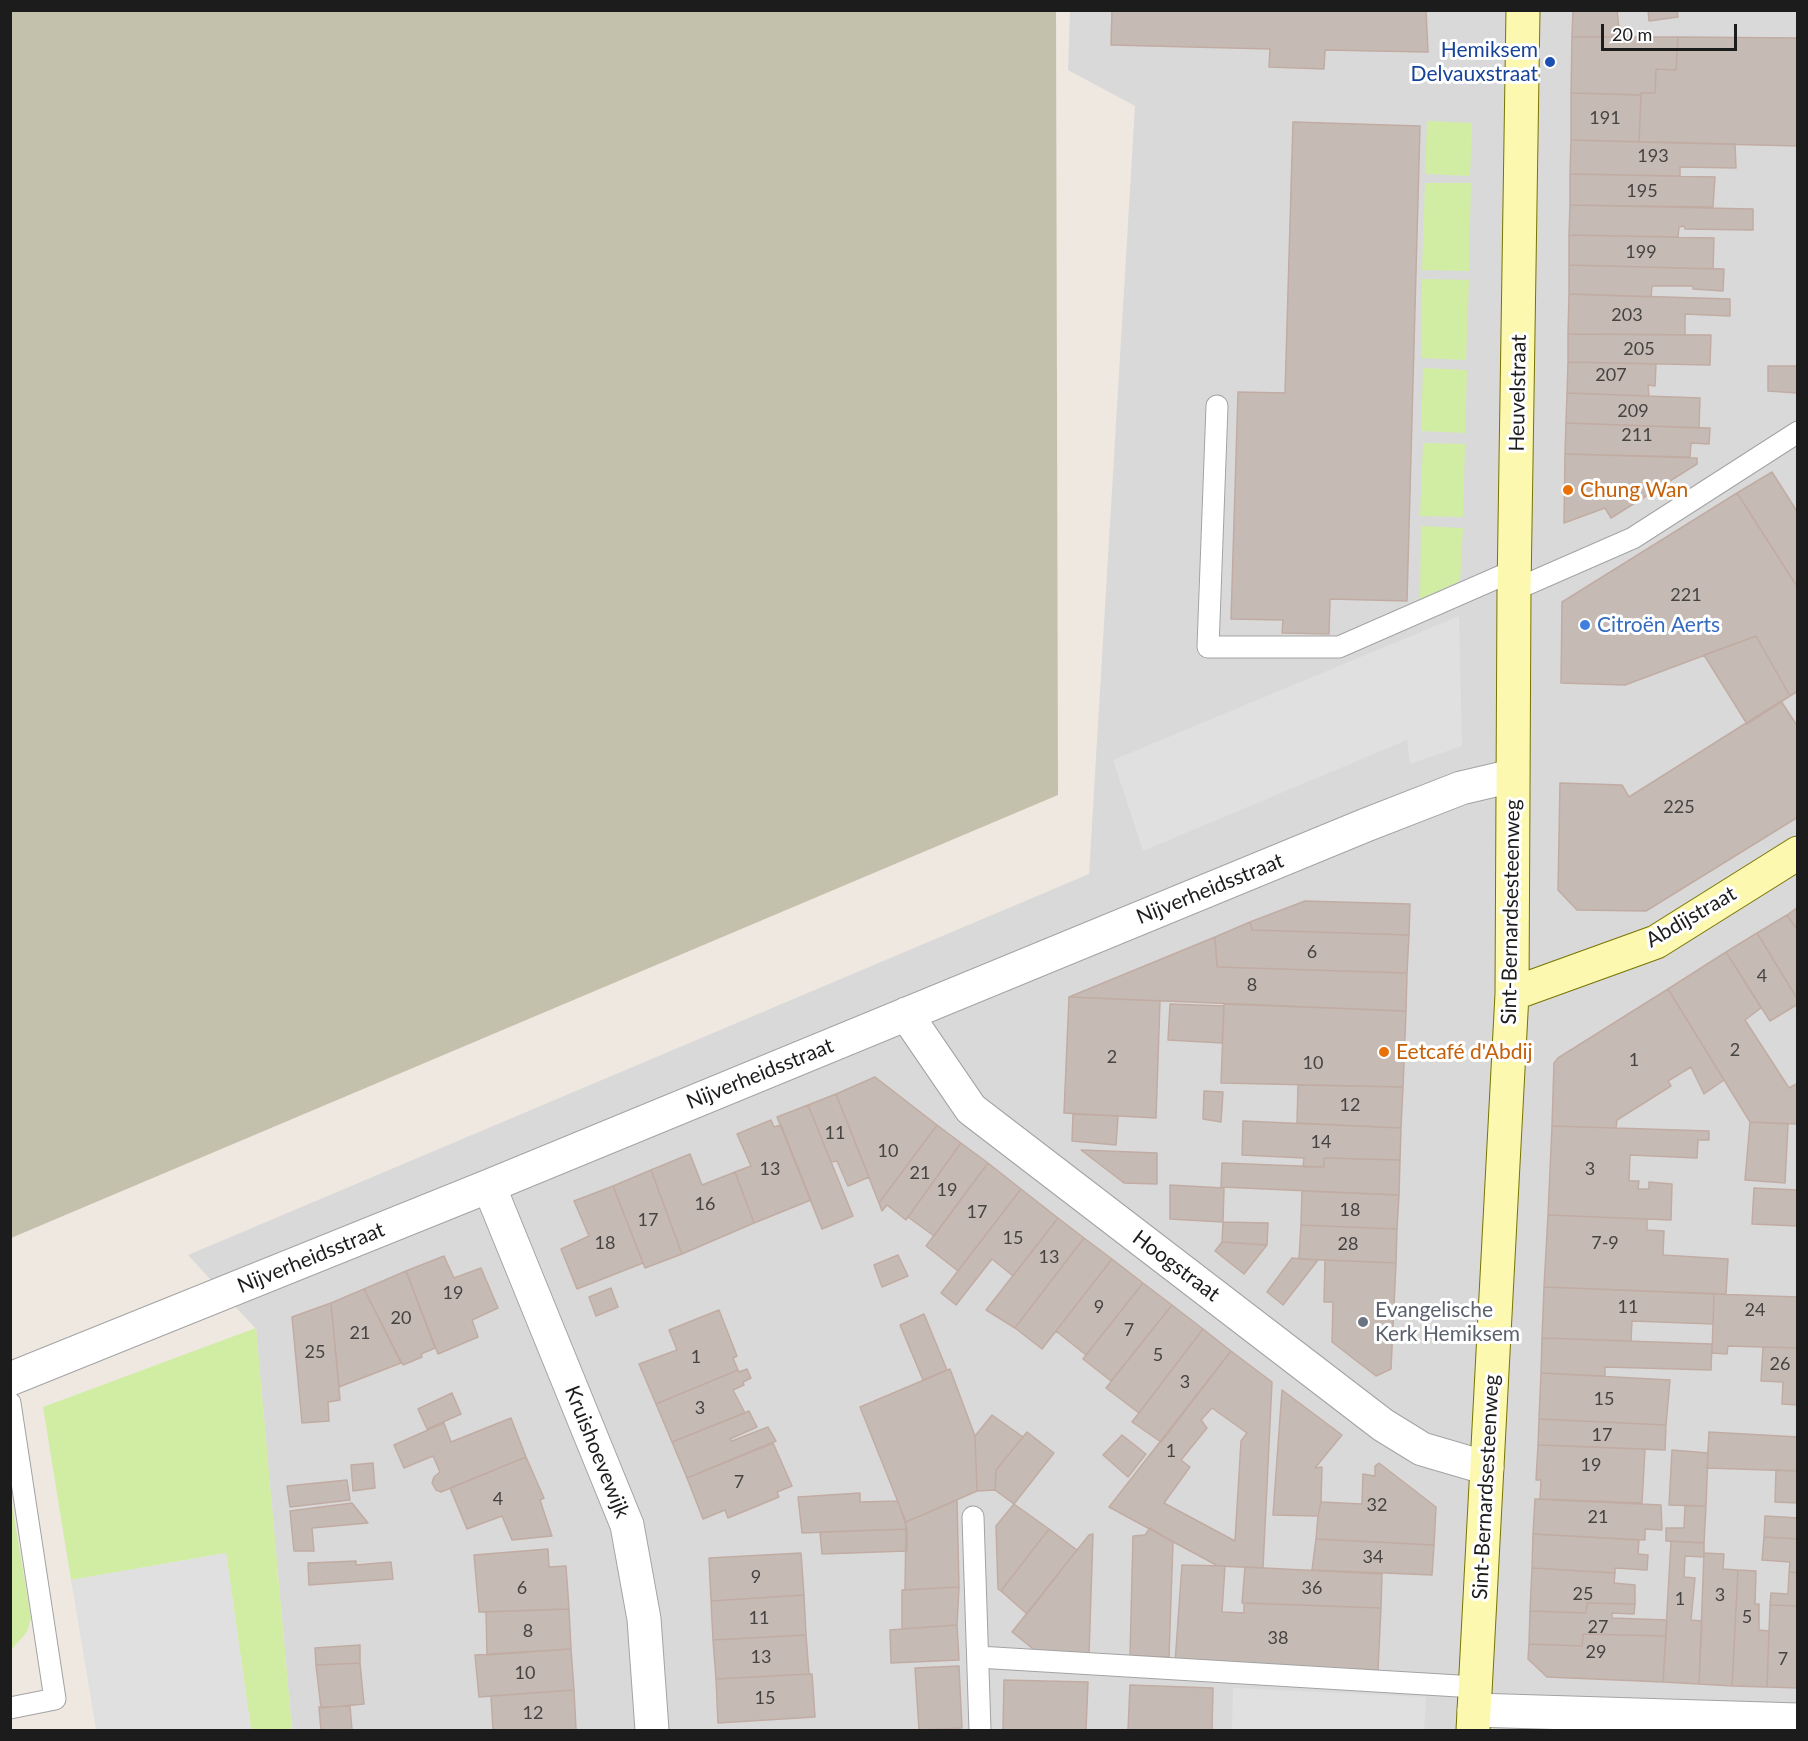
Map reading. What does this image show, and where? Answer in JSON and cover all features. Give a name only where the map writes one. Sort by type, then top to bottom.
[{"type":"main road","name":"Heuvelstraat","points":[[1512,776],[1523,10]]},
{"type":"main road","name":"Sint-Bernardsesteenweg","points":[[1474,1709],[1512,994],[1512,776]]},
{"type":"main road","name":"Abdijstraat","points":[[1512,994],[1656,942],[1797,853]]},
{"type":"street","name":"Nijverheidsstraat","points":[[10,1379],[489,1186],[1442,795],[1512,776]]},
{"type":"street","name":"Hoogstraat","points":[[906,1014],[970,1109],[1383,1425],[1422,1449],[1487,1468]]},
{"type":"street","name":"Kruishoevewijk","points":[[489,1186],[627,1525],[644,1619],[652,1731]]},
{"type":"street","points":[[1474,1709],[1797,1720]]},
{"type":"lane","points":[[1217,406],[1208,646],[1339,647],[1633,538],[1797,432]]},
{"type":"lane","points":[[10,1403],[55,1699],[10,1708]]},
{"type":"lane","points":[[974,1517],[980,1731]]},
{"type":"lane","points":[[978,1657],[1474,1709]]},
{"type":"shaded area","points":[[11,10],[1056,11],[1058,795],[11,1238]]},
{"type":"shaded area","points":[[1070,11],[1797,11],[1797,1730],[292,1730],[256,1329],[188,1255],[1089,874],[1135,106],[1068,70]]},
{"type":"shaded area","points":[[1459,616],[1462,746],[1410,764],[1407,740],[1143,851],[1113,760]]},
{"type":"shaded area","points":[[226,1553],[251,1730],[96,1730],[71,1580]]},
{"type":"shaded area","points":[[1233,1688],[1426,1697],[1424,1730],[1232,1730]]},
{"type":"green space","points":[[1427,121],[1472,123],[1470,176],[1425,174]]},
{"type":"green space","points":[[1425,183],[1471,183],[1469,271],[1422,270]]},
{"type":"green space","points":[[1422,279],[1469,280],[1466,360],[1421,358]]},
{"type":"green space","points":[[1423,368],[1467,370],[1465,433],[1421,431]]},
{"type":"green space","points":[[1423,443],[1465,444],[1463,517],[1420,516]]},
{"type":"green space","points":[[1421,526],[1463,528],[1460,581],[1420,599]]},
{"type":"green space","points":[[256,1328],[292,1730],[251,1730],[226,1553],[71,1580],[43,1407]]},
{"type":"green space","points":[[11,1499],[31,1618],[27,1632],[11,1650]]},
{"type":"building","points":[[1112,10],[1426,10],[1428,52],[1325,50],[1324,69],[1269,67],[1270,49],[1111,45]]},
{"type":"building","points":[[1573,10],[1617,10],[1620,37],[1572,37]]},
{"type":"building","points":[[1648,10],[1677,10],[1678,17],[1649,21]]},
{"type":"building","points":[[1572,37],[1678,37],[1676,70],[1656,69],[1655,93],[1641,93],[1641,95],[1571,93]]},
{"type":"building","points":[[1678,37],[1798,38],[1798,146],[1639,142],[1641,93],[1655,93],[1656,69],[1676,70]]},
{"type":"building","points":[[1571,93],[1641,95],[1639,142],[1571,140]]},
{"type":"building","points":[[1293,122],[1420,126],[1407,601],[1330,599],[1329,634],[1282,633],[1283,620],[1231,619],[1238,392],[1285,393]]},
{"type":"building","points":[[1571,140],[1735,144],[1736,168],[1680,167],[1680,176],[1570,174]]},
{"type":"building","points":[[1570,174],[1715,177],[1713,207],[1570,205]]},
{"type":"building","points":[[1570,205],[1753,209],[1753,230],[1685,229],[1684,226],[1679,227],[1678,237],[1569,235]]},
{"type":"building","points":[[1569,235],[1714,238],[1713,269],[1569,265]]},
{"type":"building","points":[[1569,265],[1724,269],[1723,291],[1693,289],[1693,286],[1652,286],[1651,297],[1569,294]]},
{"type":"building","points":[[1569,294],[1730,299],[1730,316],[1685,314],[1685,335],[1568,334]]},
{"type":"building","points":[[1568,334],[1711,335],[1710,365],[1568,362]]},
{"type":"building","points":[[1568,362],[1656,364],[1655,386],[1648,385],[1649,396],[1567,393]]},
{"type":"building","points":[[1768,366],[1798,366],[1798,393],[1768,391]]},
{"type":"building","points":[[1567,393],[1700,398],[1699,428],[1566,423]]},
{"type":"building","points":[[1566,423],[1710,428],[1709,444],[1691,443],[1690,457],[1565,454]]},
{"type":"building","points":[[1565,454],[1697,458],[1697,464],[1611,518],[1605,508],[1564,523]]},
{"type":"building","points":[[1772,472],[1798,513],[1798,588],[1737,493]]},
{"type":"building","points":[[1737,493],[1798,588],[1798,691],[1790,696],[1756,636],[1625,685],[1561,683],[1562,602]]},
{"type":"building","points":[[1756,636],[1790,696],[1747,724],[1704,655]]},
{"type":"building","points":[[1781,701],[1798,727],[1798,817],[1646,911],[1577,910],[1558,890],[1560,783],[1622,785],[1629,797]]},
{"type":"building","points":[[1305,901],[1410,904],[1409,935],[1252,930],[1250,922]]},
{"type":"building","points":[[1798,907],[1798,931],[1787,915]]},
{"type":"building","points":[[1787,915],[1798,931],[1798,1000],[1757,933]]},
{"type":"building","points":[[1250,922],[1252,930],[1409,935],[1407,973],[1217,967],[1215,937]]},
{"type":"building","points":[[1757,933],[1798,1000],[1798,1004],[1770,1021],[1726,952]]},
{"type":"building","points":[[1215,937],[1217,967],[1407,973],[1406,1011],[1069,997]]},
{"type":"building","points":[[1726,952],[1761,1008],[1745,1020],[1789,1088],[1798,1083],[1798,1124],[1750,1122],[1668,989]]},
{"type":"building","points":[[1668,989],[1724,1080],[1704,1094],[1691,1067],[1668,1081],[1671,1086],[1617,1120],[1616,1128],[1552,1126],[1554,1063],[1558,1058]]},
{"type":"building","points":[[1069,997],[1160,1001],[1156,1118],[1064,1113]]},
{"type":"building","points":[[1170,1004],[1224,1006],[1222,1043],[1168,1040]]},
{"type":"building","points":[[1224,1004],[1406,1011],[1403,1087],[1221,1083]]},
{"type":"building","points":[[875,1077],[937,1125],[879,1203],[836,1094]]},
{"type":"building","points":[[1298,1085],[1403,1087],[1401,1128],[1297,1123]]},
{"type":"building","points":[[1204,1091],[1223,1092],[1221,1122],[1203,1119]]},
{"type":"building","points":[[836,1094],[869,1177],[848,1186],[837,1161],[831,1162],[808,1105]]},
{"type":"building","points":[[808,1105],[853,1216],[822,1229],[777,1117]]},
{"type":"building","points":[[1073,1114],[1118,1116],[1116,1145],[1072,1141]]},
{"type":"building","points":[[771,1120],[774,1127],[781,1125],[811,1200],[754,1223],[735,1172],[751,1166],[737,1134]]},
{"type":"building","points":[[1243,1121],[1401,1128],[1400,1160],[1324,1158],[1324,1167],[1303,1167],[1304,1158],[1242,1155]]},
{"type":"building","points":[[1750,1122],[1788,1124],[1785,1183],[1745,1180]]},
{"type":"building","points":[[937,1125],[961,1143],[906,1220],[887,1205],[882,1211],[879,1203]]},
{"type":"building","points":[[1552,1126],[1709,1131],[1709,1140],[1698,1140],[1697,1158],[1630,1155],[1629,1181],[1639,1181],[1638,1189],[1649,1189],[1649,1182],[1672,1184],[1671,1220],[1548,1215]]},
{"type":"building","points":[[961,1143],[988,1163],[934,1236],[908,1217]]},
{"type":"building","points":[[1081,1150],[1157,1153],[1157,1184],[1124,1183]]},
{"type":"building","points":[[690,1154],[702,1185],[735,1172],[754,1223],[682,1254],[651,1170]]},
{"type":"building","points":[[1324,1158],[1400,1160],[1399,1195],[1221,1187],[1222,1163],[1324,1167]]},
{"type":"building","points":[[988,1163],[1021,1189],[958,1271],[926,1246]]},
{"type":"building","points":[[651,1170],[682,1254],[645,1268],[613,1186]]},
{"type":"building","points":[[1170,1185],[1224,1188],[1223,1222],[1170,1219]]},
{"type":"building","points":[[613,1186],[643,1263],[577,1289],[561,1249],[589,1236],[574,1201]]},
{"type":"building","points":[[1754,1188],[1798,1190],[1798,1226],[1752,1224]]},
{"type":"building","points":[[1021,1189],[1058,1218],[1013,1276],[992,1259],[956,1305],[941,1293]]},
{"type":"building","points":[[1302,1191],[1399,1195],[1397,1229],[1301,1225]]},
{"type":"building","points":[[1548,1215],[1647,1219],[1647,1230],[1664,1231],[1663,1255],[1728,1259],[1726,1294],[1544,1287]]},
{"type":"building","points":[[1058,1218],[1084,1238],[1015,1328],[986,1310]]},
{"type":"building","points":[[1223,1222],[1268,1223],[1267,1245],[1222,1242]]},
{"type":"building","points":[[1301,1225],[1397,1229],[1396,1263],[1299,1259]]},
{"type":"building","points":[[1084,1238],[1112,1259],[1042,1349],[1015,1328]]},
{"type":"building","points":[[1222,1242],[1267,1245],[1244,1274],[1215,1251]]},
{"type":"building","points":[[898,1255],[908,1276],[882,1287],[874,1265]]},
{"type":"building","points":[[444,1256],[454,1278],[481,1268],[498,1308],[472,1320],[478,1337],[438,1354],[406,1271]]},
{"type":"building","points":[[1292,1258],[1318,1260],[1283,1305],[1267,1292]]},
{"type":"building","points":[[1112,1259],[1143,1283],[1086,1355],[1056,1331]]},
{"type":"building","name":"Evangelische Kerk Hemiksem","points":[[1325,1260],[1396,1263],[1391,1369],[1376,1376],[1332,1342],[1333,1302],[1324,1302]]},
{"type":"building","points":[[406,1271],[435,1348],[421,1354],[422,1357],[403,1365],[364,1289]]},
{"type":"building","points":[[1143,1283],[1172,1305],[1111,1381],[1083,1359]]},
{"type":"building","points":[[1544,1287],[1714,1294],[1713,1324],[1632,1321],[1631,1341],[1542,1338]]},
{"type":"building","points":[[611,1288],[618,1307],[596,1316],[589,1297]]},
{"type":"building","points":[[364,1289],[401,1363],[339,1387],[331,1303]]},
{"type":"building","points":[[1714,1294],[1798,1297],[1798,1348],[1728,1346],[1727,1354],[1712,1353]]},
{"type":"building","points":[[331,1303],[340,1400],[328,1402],[329,1421],[302,1423],[292,1317]]},
{"type":"building","points":[[1172,1305],[1203,1329],[1139,1413],[1106,1388]]},
{"type":"building","points":[[719,1310],[737,1356],[733,1358],[738,1370],[656,1404],[639,1364],[677,1350],[669,1330]]},
{"type":"building","points":[[924,1314],[947,1370],[923,1380],[900,1325]]},
{"type":"building","points":[[1203,1329],[1231,1351],[1161,1442],[1132,1422]]},
{"type":"building","points":[[1542,1338],[1712,1344],[1711,1370],[1605,1367],[1605,1376],[1541,1373]]},
{"type":"building","points":[[1763,1347],[1798,1348],[1798,1405],[1782,1404],[1783,1382],[1761,1381]]},
{"type":"building","points":[[1231,1351],[1272,1382],[1263,1568],[1218,1566],[1109,1507]],"holes":[[[1212,1408],[1247,1433],[1241,1441],[1235,1541],[1164,1503],[1190,1467],[1181,1460],[1207,1428],[1201,1420]]]},
{"type":"building","points":[[747,1369],[751,1378],[743,1382],[744,1385],[733,1390],[745,1413],[672,1442],[656,1404],[738,1370],[739,1372]]},
{"type":"building","points":[[950,1369],[975,1436],[977,1491],[906,1522],[860,1407]]},
{"type":"building","points":[[1541,1373],[1670,1380],[1666,1425],[1539,1419]]},
{"type":"building","points":[[1282,1390],[1342,1435],[1315,1468],[1322,1467],[1321,1502],[1318,1516],[1273,1515]]},
{"type":"building","points":[[452,1393],[461,1414],[427,1429],[418,1409]]},
{"type":"building","points":[[749,1411],[757,1427],[730,1439],[732,1441],[768,1427],[776,1441],[687,1478],[672,1442]]},
{"type":"building","points":[[992,1415],[1023,1437],[996,1470],[995,1490],[977,1491],[975,1436]]},
{"type":"building","points":[[511,1418],[526,1457],[441,1492],[436,1490],[432,1483],[434,1477],[440,1472],[433,1456],[404,1468],[394,1445],[444,1423],[451,1442]]},
{"type":"building","points":[[1539,1419],[1666,1425],[1665,1450],[1538,1445]]},
{"type":"building","points":[[1027,1432],[1054,1453],[1014,1504],[995,1490],[996,1470]]},
{"type":"building","points":[[1709,1432],[1798,1437],[1798,1471],[1707,1468]]},
{"type":"building","points":[[1122,1435],[1146,1454],[1128,1477],[1103,1455]]},
{"type":"building","points":[[773,1443],[792,1486],[777,1492],[779,1497],[728,1518],[725,1510],[703,1519],[687,1478]]},
{"type":"building","points":[[1538,1445],[1645,1449],[1642,1503],[1540,1499],[1541,1480],[1536,1480]]},
{"type":"building","points":[[1672,1450],[1708,1453],[1706,1506],[1669,1505]]},
{"type":"building","points":[[526,1457],[544,1498],[540,1500],[552,1536],[512,1540],[502,1516],[467,1529],[450,1488]]},
{"type":"building","points":[[373,1463],[375,1488],[353,1491],[351,1465]]},
{"type":"building","points":[[1379,1463],[1436,1507],[1434,1545],[1316,1539],[1321,1502],[1362,1504],[1363,1474],[1375,1476],[1375,1466]]},
{"type":"building","points":[[1776,1470],[1798,1471],[1798,1503],[1775,1502]]},
{"type":"building","points":[[347,1480],[350,1500],[290,1507],[287,1486]]},
{"type":"building","points":[[860,1493],[860,1502],[898,1501],[907,1529],[802,1533],[798,1497]]},
{"type":"building","points":[[1535,1499],[1661,1505],[1662,1530],[1645,1529],[1645,1540],[1533,1534]]},
{"type":"building","points":[[957,1500],[959,1587],[905,1590],[906,1522]]},
{"type":"building","points":[[352,1503],[368,1523],[312,1528],[314,1551],[294,1551],[290,1511]]},
{"type":"building","points":[[1014,1504],[1049,1529],[1001,1591],[998,1589],[996,1526]]},
{"type":"building","points":[[1685,1506],[1706,1506],[1704,1543],[1666,1541],[1666,1528],[1684,1528]]},
{"type":"building","points":[[1765,1516],[1798,1518],[1798,1539],[1764,1537]]},
{"type":"building","points":[[1150,1528],[1173,1542],[1169,1657],[1130,1656],[1133,1536],[1145,1535]]},
{"type":"building","points":[[907,1529],[907,1551],[822,1554],[820,1532]]},
{"type":"building","points":[[1049,1529],[1077,1550],[1027,1614],[1001,1591]]},
{"type":"building","points":[[1093,1534],[1089,1654],[1037,1652],[1012,1632],[1089,1535]]},
{"type":"building","points":[[1533,1534],[1639,1540],[1638,1554],[1648,1555],[1647,1570],[1615,1568],[1615,1573],[1532,1568]]},
{"type":"building","points":[[1764,1537],[1798,1539],[1798,1573],[1789,1572],[1790,1562],[1762,1560]]},
{"type":"building","points":[[1316,1539],[1434,1545],[1432,1575],[1312,1570]]},
{"type":"building","points":[[1671,1541],[1704,1543],[1704,1557],[1685,1556],[1684,1577],[1695,1578],[1691,1620],[1702,1621],[1699,1684],[1663,1682]]},
{"type":"building","points":[[548,1549],[549,1567],[566,1566],[569,1609],[479,1612],[474,1555]]},
{"type":"building","points":[[801,1553],[804,1595],[711,1601],[709,1558]]},
{"type":"building","points":[[1704,1553],[1724,1554],[1723,1569],[1738,1570],[1732,1686],[1699,1684]]},
{"type":"building","points":[[356,1561],[356,1565],[391,1562],[393,1579],[309,1585],[308,1563]]},
{"type":"building","points":[[1182,1565],[1225,1566],[1222,1612],[1244,1613],[1244,1603],[1381,1608],[1378,1670],[1175,1663]]},
{"type":"building","points":[[1245,1567],[1382,1574],[1381,1608],[1242,1603]]},
{"type":"building","points":[[1532,1568],[1615,1573],[1614,1583],[1635,1585],[1635,1604],[1587,1603],[1586,1613],[1530,1611]]},
{"type":"building","points":[[1738,1570],[1756,1571],[1755,1604],[1759,1604],[1759,1630],[1769,1631],[1767,1687],[1732,1686]]},
{"type":"building","points":[[1789,1572],[1798,1573],[1798,1606],[1770,1605],[1771,1593],[1788,1594]]},
{"type":"building","points":[[959,1587],[957,1625],[902,1629],[902,1590]]},
{"type":"building","points":[[804,1595],[806,1635],[713,1640],[711,1601]]},
{"type":"building","points":[[1587,1603],[1635,1604],[1634,1614],[1612,1613],[1612,1618],[1667,1620],[1666,1636],[1583,1634],[1582,1646],[1529,1644],[1530,1611],[1586,1613]]},
{"type":"building","points":[[1770,1605],[1798,1606],[1798,1688],[1767,1687]]},
{"type":"building","points":[[569,1609],[571,1649],[487,1655],[486,1612]]},
{"type":"building","points":[[957,1625],[959,1660],[891,1663],[890,1630]]},
{"type":"building","points":[[1583,1634],[1666,1636],[1663,1682],[1547,1677],[1528,1659],[1529,1644],[1582,1646]]},
{"type":"building","points":[[806,1635],[809,1674],[716,1679],[713,1640]]},
{"type":"building","points":[[360,1645],[360,1663],[316,1665],[315,1648]]},
{"type":"building","points":[[571,1649],[574,1690],[479,1697],[475,1655]]},
{"type":"building","points":[[360,1663],[364,1704],[321,1708],[316,1665]]},
{"type":"building","points":[[959,1666],[962,1728],[919,1730],[915,1668]]},
{"type":"building","points":[[812,1674],[815,1717],[718,1723],[716,1679]]},
{"type":"building","points":[[1004,1680],[1088,1682],[1086,1730],[1003,1730]]},
{"type":"building","points":[[1130,1685],[1213,1688],[1212,1730],[1128,1730]]},
{"type":"building","points":[[574,1690],[576,1730],[493,1730],[491,1696]]},
{"type":"building","points":[[350,1706],[352,1730],[321,1730],[319,1707]]},
{"type":"place","name":"Hemiksem Delvauxstraat","points":[[1550,62]]},
{"type":"place","name":"Chung Wan","points":[[1568,490]]},
{"type":"place","name":"Citroën Aerts","points":[[1585,625]]},
{"type":"place","name":"Eetcafé d'Abdij","points":[[1384,1052]]},
{"type":"place","name":"Evangelische Kerk Hemiksem","points":[[1363,1322]]}]
